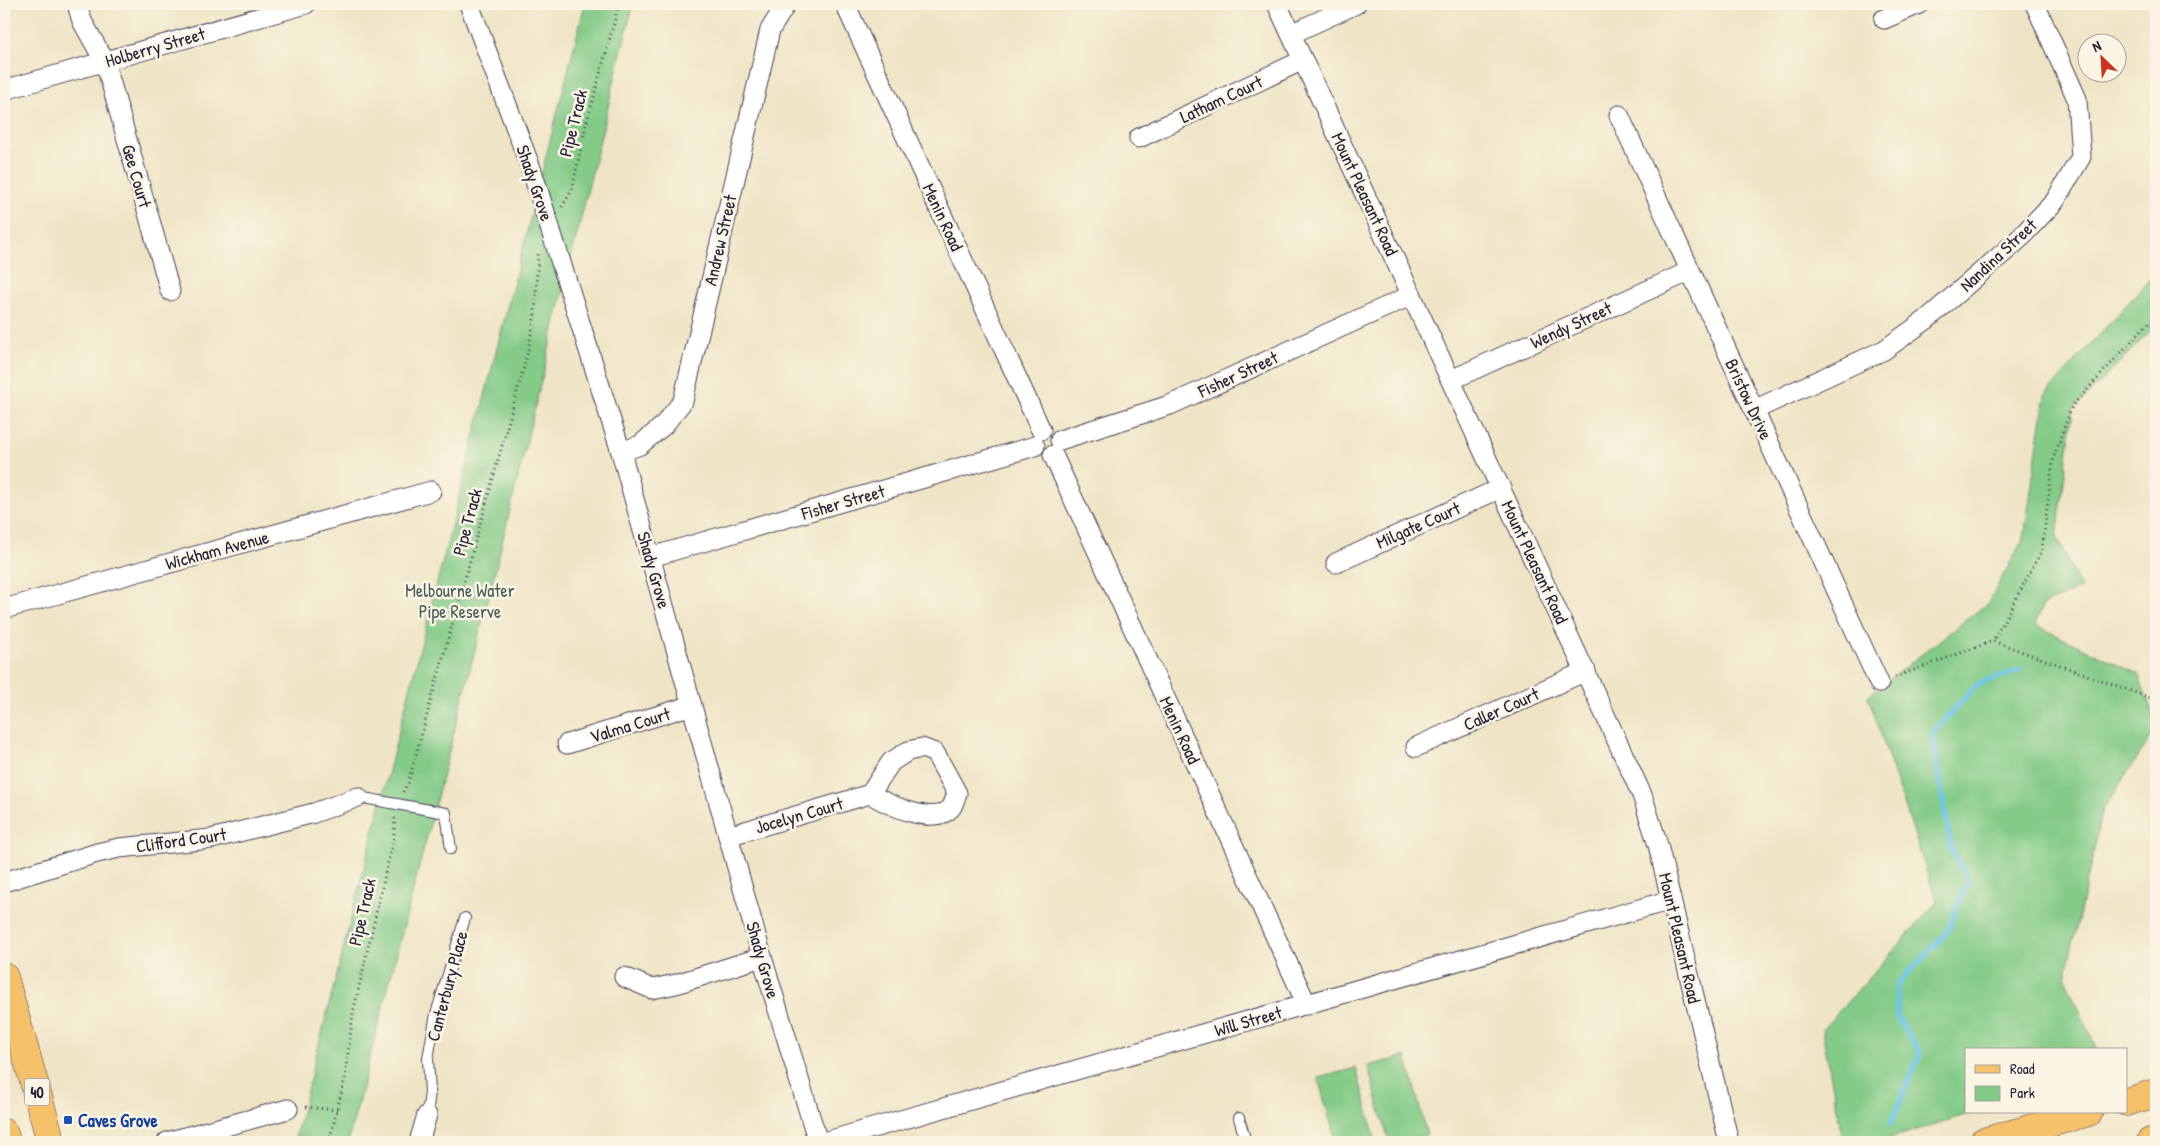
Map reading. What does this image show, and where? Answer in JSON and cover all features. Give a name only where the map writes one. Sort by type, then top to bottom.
[{"type":"main road","name":"40","points":[[4,977],[51,1142]]},
{"type":"main road","points":[[2128,1101],[2156,1093]]},
{"type":"main road","points":[[1983,1142],[2082,1114]]},
{"type":"main road","points":[[4,1133],[6,1142]]},
{"type":"main road","points":[[2150,1142],[2156,1140]]},
{"type":"street","name":"Gee Court","points":[[77,4],[82,21],[105,62],[170,291]]},
{"type":"street","name":"Holberry Street","points":[[4,90],[306,4]]},
{"type":"street","name":"Shady Grove","points":[[469,4],[532,171],[621,452],[762,957],[818,1142]]},
{"type":"street","name":"Andrew Street","points":[[621,452],[640,445],[663,426],[683,401],[770,30],[786,4]]},
{"type":"street","name":"Menin Road","points":[[846,4],[1038,438]]},
{"type":"street","name":"Mount Pleasant Road","points":[[1277,4],[1642,795],[1658,845],[1729,1142]]},
{"type":"street","points":[[1291,34],[1356,4]]},
{"type":"street","points":[[1884,19],[1919,4]]},
{"type":"street","name":"Nandina Street","points":[[1754,410],[1884,350],[1926,320],[2017,241],[2054,201],[2081,157],[2077,99],[2035,4]]},
{"type":"street","name":"Latham Court","points":[[1139,138],[1303,60]]},
{"type":"street","name":"Bristow Drive","points":[[1619,116],[1879,683]]},
{"type":"street","name":"Wendy Street","points":[[1451,380],[1690,271]]},
{"type":"street","name":"Fisher Street","points":[[1056,448],[1170,405],[1412,295]]},
{"type":"street","points":[[1038,438],[1035,448],[1042,456],[1056,448]]},
{"type":"street","name":"Fisher Street","points":[[651,557],[1038,438]]},
{"type":"street","name":"Menin Road","points":[[1056,448],[1307,1004]]},
{"type":"street","name":"Milgate Court","points":[[1336,563],[1501,488]]},
{"type":"street","name":"Wickham Avenue","points":[[4,609],[431,491]]},
{"type":"street","name":"Caller Court","points":[[1416,747],[1586,671]]},
{"type":"street","name":"Valma Court","points":[[567,744],[692,705]]},
{"type":"street","points":[[922,748],[935,754],[957,793],[951,807],[940,814],[906,812],[870,794],[891,762],[908,750],[922,748]]},
{"type":"street","name":"Jocelyn Court","points":[[728,836],[870,794]]},
{"type":"street","name":"Clifford Court","points":[[4,882],[97,853],[120,848],[211,839],[314,813],[358,797]]},
{"type":"street","name":"Will Street","points":[[824,1142],[1671,900]]},
{"type":"street","points":[[624,978],[652,988],[676,984],[762,957]]},
{"type":"street","points":[[167,1142],[288,1109]]},
{"type":"street","name":"Canterbury Place","points":[[419,1142],[427,1115]]},
{"type":"lane","points":[[358,797],[446,813],[451,849]]},
{"type":"lane","name":"Canterbury Place","points":[[427,1115],[430,1092],[428,1058],[436,1014],[465,918]]},
{"type":"lane","points":[[1239,1118],[1246,1142]]},
{"type":"path","name":"Pipe Track","points":[[329,1142],[345,1078],[353,1013],[394,836],[393,824],[397,805],[408,783],[527,356],[534,313],[539,235],[550,228],[572,190],[584,133],[619,4]]},
{"type":"path","points":[[1993,641],[2042,550],[2053,459],[2072,406],[2138,332],[2156,316]]},
{"type":"path","points":[[1879,683],[1993,641],[2156,700]]},
{"type":"path","points":[[288,1109],[313,1107],[337,1110]]},
{"type":"green space","name":"Melbourne Water Pipe Reserve","points":[[585,4],[633,4],[489,596],[348,1142],[294,1142]]},
{"type":"green space","points":[[2156,272],[2156,325],[2073,410],[2057,537],[2081,588],[2043,605],[2035,625],[2138,674],[2156,722],[2156,730],[2103,809],[2065,978],[2096,1048],[1965,1048],[1965,1114],[1969,1114],[1878,1142],[1843,1142],[1822,1030],[1937,902],[1868,696],[1988,603],[2024,538],[2045,395]]},
{"type":"green space","points":[[1406,1056],[1427,1135],[1399,1142],[1389,1142],[1368,1066]]},
{"type":"green space","points":[[1356,1068],[1376,1142],[1336,1142],[1318,1078]]},
{"type":"waterway","points":[[1891,1123],[1920,1054],[1897,1017],[1897,985],[1947,932],[1968,880],[1951,848],[1932,733],[1978,684],[2020,670]]},
{"type":"place","name":"Caves Grove","points":[[68,1120]]}]
